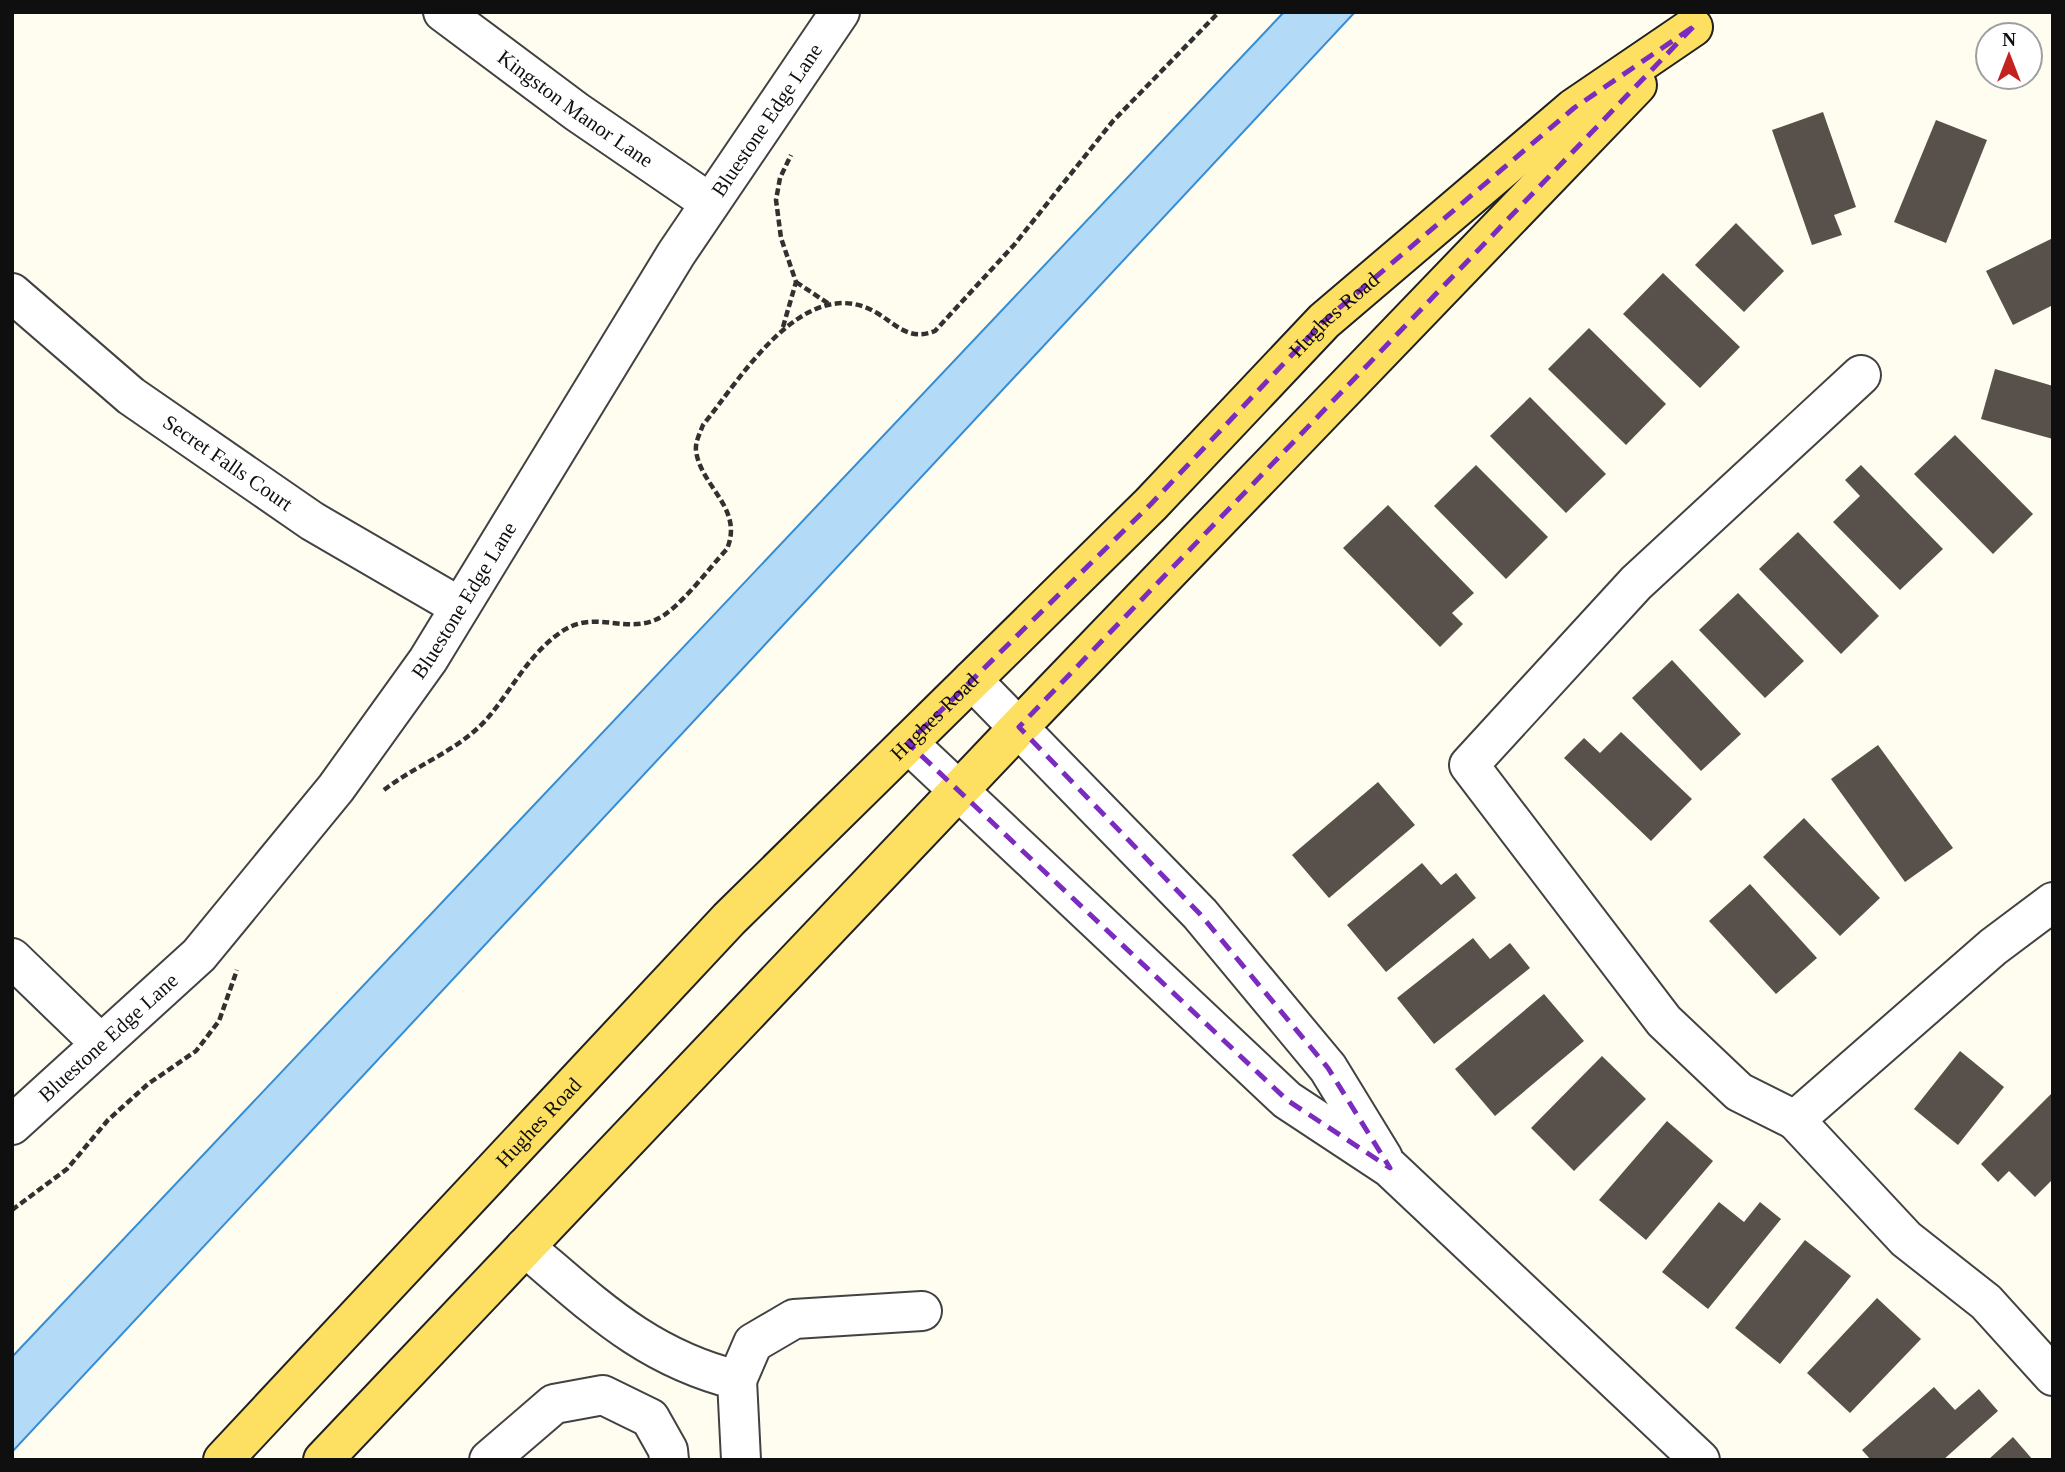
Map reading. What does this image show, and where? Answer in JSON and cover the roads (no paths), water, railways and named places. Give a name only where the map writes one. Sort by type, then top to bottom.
[{"type":"main road","name":"Hughes Road","points":[[223,1460],[729,919],[1151,504],[1324,321],[1574,108],[1700,20]]},
{"type":"main road","name":"Hughes Road","points":[[323,1460],[1019,727],[1700,20]]},
{"type":"street","name":"Kingston Manor Lane","points":[[443,12],[577,112],[710,203]]},
{"type":"street","name":"Bluestone Edge Lane","points":[[12,1125],[208,944],[336,788],[428,660],[710,203],[840,12]]},
{"type":"street","name":"Secret Falls Court","points":[[12,293],[131,396],[312,521],[460,607]]},
{"type":"street","points":[[1861,375],[1636,583],[1469,765],[1664,1021],[1739,1092],[1795,1120],[1906,1239],[1986,1303],[2053,1376]]},
{"type":"street","points":[[972,680],[1208,925],[1328,1068],[1390,1168]]},
{"type":"street","points":[[908,743],[1287,1100],[1390,1168],[1699,1460]]},
{"type":"street","points":[[1795,1120],[1993,947],[2053,902]]},
{"type":"street","points":[[12,958],[101,1044]]},
{"type":"street","points":[[525,1247],[622,1330],[698,1370],[737,1380]]},
{"type":"street","points":[[741,1460],[737,1380],[753,1343],[793,1318],[922,1311]]},
{"type":"street","points":[[489,1460],[554,1404],[603,1395],[650,1418],[668,1450],[669,1460]]},
{"type":"water","points":[[1284,12],[1355,12],[12,1452],[12,1357]]}]
